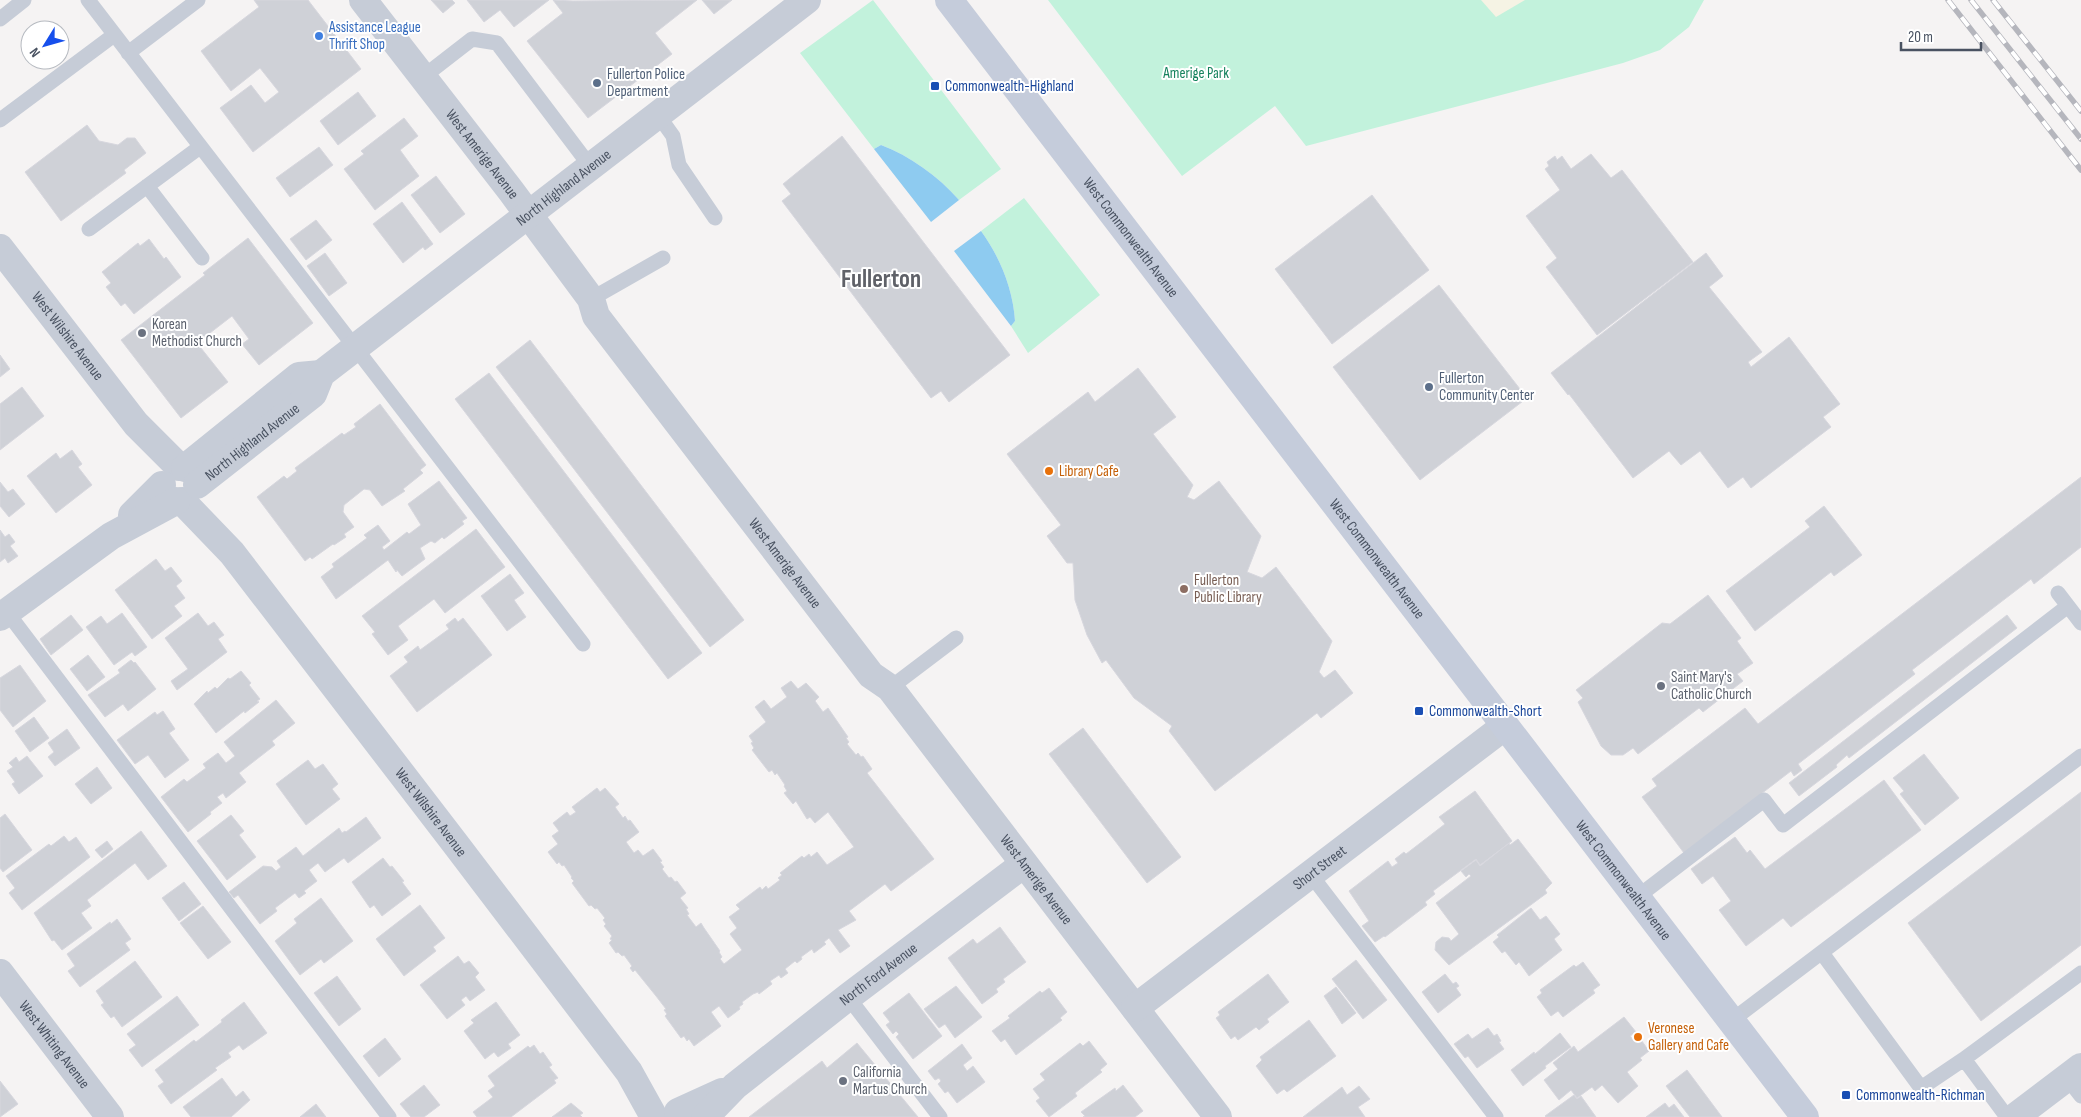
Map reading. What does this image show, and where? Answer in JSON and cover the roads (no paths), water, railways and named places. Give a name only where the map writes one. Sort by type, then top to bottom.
[{"type":"main road","name":"West Commonwealth Avenue","points":[[949,0],[1805,1117]]},
{"type":"street","name":"West Amerige Avenue","points":[[363,0],[528,213],[591,299],[596,316],[865,668],[871,675],[890,688],[1218,1117]]},
{"type":"street","name":"North Highland Avenue","points":[[2,611],[112,536],[180,485],[299,376],[321,374],[806,0]]},
{"type":"street","name":"West Wilshire Avenue","points":[[0,248],[629,1072],[670,1115]]},
{"type":"street","name":"Short Street","points":[[1135,1008],[1505,726]]},
{"type":"street","name":"North Ford Avenue","points":[[704,1117],[734,1086],[1024,864]]},
{"type":"street","name":"West Whiting Avenue","points":[[0,973],[110,1117]]},
{"type":"street","points":[[2015,1117],[2076,1080]]},
{"type":"street","name":"North Ford Avenue","points":[[670,1115],[734,1086]]},
{"type":"lane","points":[[0,19],[24,0]]},
{"type":"lane","points":[[88,0],[583,644]]},
{"type":"lane","points":[[128,53],[198,0]]},
{"type":"lane","points":[[0,120],[114,34]]},
{"type":"lane","points":[[423,78],[472,39],[497,43],[590,166]]},
{"type":"lane","points":[[658,115],[673,136],[679,165],[715,218]]},
{"type":"lane","points":[[89,230],[200,147]]},
{"type":"lane","points":[[147,186],[202,258]]},
{"type":"lane","points":[[591,299],[663,258]]},
{"type":"lane","points":[[2058,593],[2081,623]]},
{"type":"lane","points":[[1636,898],[1764,800],[1783,825],[2068,606]]},
{"type":"lane","points":[[2,611],[390,1117]]},
{"type":"lane","points":[[890,688],[956,638]]},
{"type":"lane","points":[[1731,1021],[1822,954],[2081,756]]},
{"type":"lane","points":[[1311,875],[1496,1117]]},
{"type":"lane","points":[[1822,954],[1921,1088],[1964,1059],[2081,973]]},
{"type":"lane","points":[[848,997],[940,1117]]},
{"type":"lane","points":[[1964,1059],[2007,1117]]},
{"type":"water","points":[[881,145],[923,168],[959,200],[931,222],[874,149]]},
{"type":"water","points":[[981,231],[1000,262],[1012,297],[1015,321],[1011,326],[954,251]]},
{"type":"railway","points":[[1948,0],[2081,170]]},
{"type":"railway","points":[[1971,0],[2081,139]]},
{"type":"railway","points":[[1993,0],[2081,111]]},
{"type":"place","name":"Assistance League Thrift Shop","points":[[319,36]]},
{"type":"place","name":"Fullerton Police Department","points":[[597,83]]},
{"type":"place","name":"Commonwealth-Highland","points":[[935,86]]},
{"type":"place","name":"Korean Methodist Church","points":[[142,333]]},
{"type":"place","name":"Fullerton Community Center","points":[[1429,387]]},
{"type":"place","name":"Library Cafe","points":[[1049,471]]},
{"type":"place","name":"Fullerton Public Library","points":[[1184,589]]},
{"type":"place","name":"Saint Mary's Catholic Church","points":[[1661,686]]},
{"type":"place","name":"Commonwealth-Short","points":[[1419,711]]},
{"type":"place","name":"Veronese Gallery and Cafe","points":[[1638,1037]]},
{"type":"place","name":"California Martus Church","points":[[843,1081]]},
{"type":"place","name":"Commonwealth-Richman","points":[[1846,1095]]},
{"type":"district","name":"Fullerton","points":[[881,279]]},
{"type":"park label","name":"Amerige Park","points":[[1196,73]]}]
